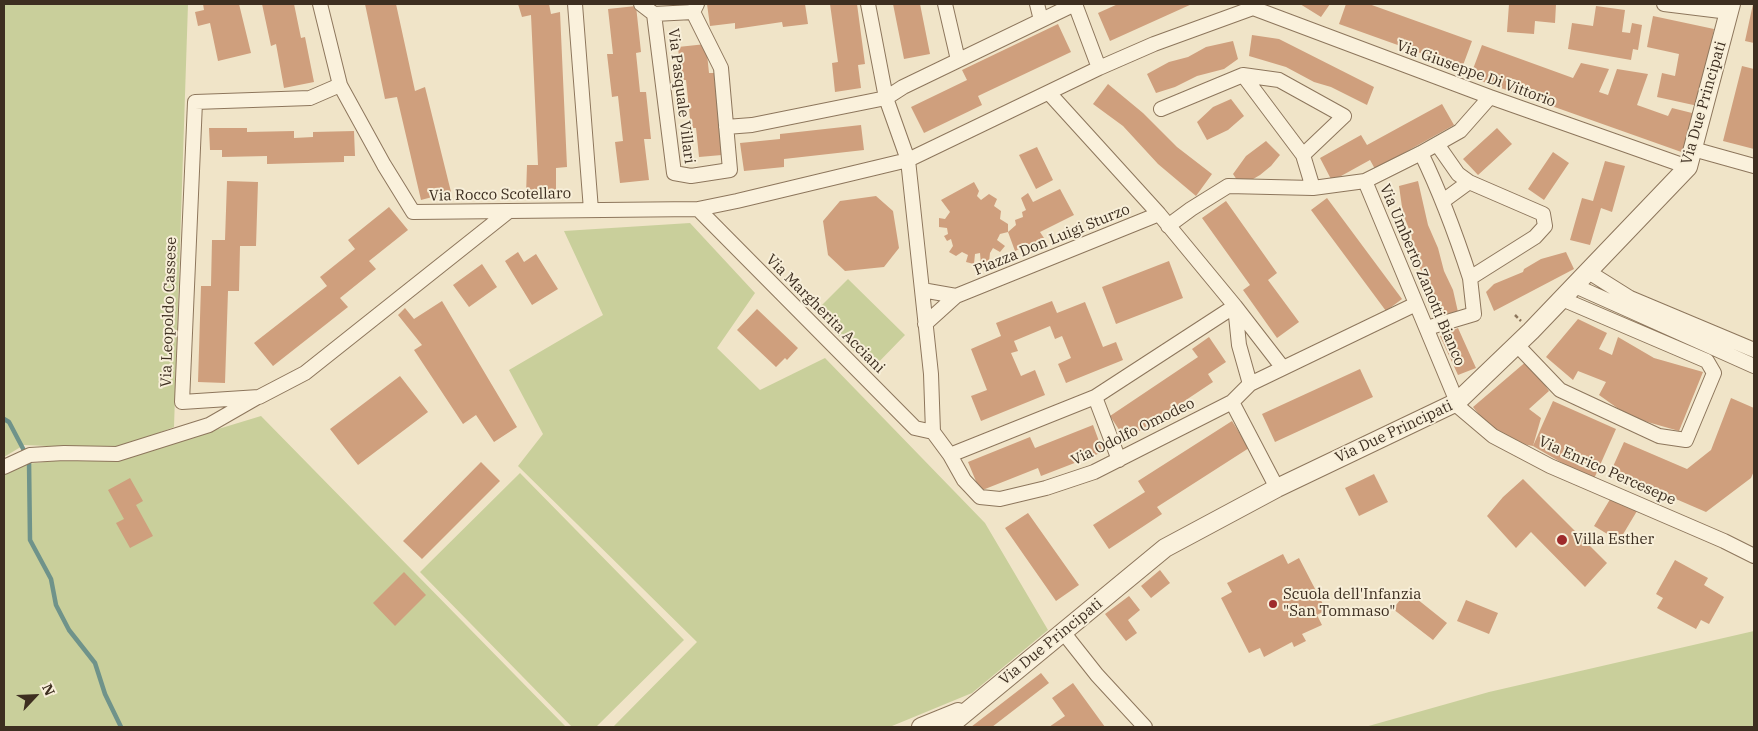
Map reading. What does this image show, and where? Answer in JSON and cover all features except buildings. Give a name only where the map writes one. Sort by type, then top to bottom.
[{"type":"street","name":"Via Rocco Scotellaro","points":[[320,4],[340,85],[384,165],[413,212],[698,209]]},
{"type":"street","points":[[576,4],[591,210]]},
{"type":"street","name":"Via Pasquale Villari","points":[[641,4],[654,14],[674,173],[691,176],[730,170],[726,127]]},
{"type":"street","points":[[868,4],[886,98],[908,160],[932,374],[933,432],[950,455],[1095,397],[1235,306]]},
{"type":"street","points":[[945,4],[958,60]]},
{"type":"street","points":[[1037,4],[1041,20]]},
{"type":"street","points":[[695,8],[721,68],[726,127],[752,125],[886,98],[903,87],[1075,4],[1099,68]]},
{"type":"street","points":[[1664,4],[1730,8]]},
{"type":"street","name":"Via Giuseppe Di Vittorio","points":[[1048,92],[1154,44],[1254,5],[1490,98],[1688,167]]},
{"type":"street","name":"Via Pasquale Villari","points":[[654,14],[695,8]]},
{"type":"street","name":"Via Due Principati","points":[[948,727],[1165,548],[1276,488],[1456,402],[1517,345],[1688,167],[1730,8]]},
{"type":"street","points":[[1243,75],[1303,155],[1313,188]]},
{"type":"street","points":[[1161,109],[1243,75],[1278,80],[1344,116],[1303,155]]},
{"type":"street","name":"Via Leopoldo Cassese","points":[[340,85],[310,98],[195,102],[182,402],[259,397],[305,373],[509,211]]},
{"type":"street","points":[[698,209],[908,160],[1048,92],[1159,214],[1283,368]]},
{"type":"street","points":[[1365,181],[1460,131],[1490,98]]},
{"type":"street","points":[[1437,144],[1458,174],[1469,182],[1543,214],[1545,226],[1535,237],[1470,278]]},
{"type":"street","points":[[1693,149],[1754,166]]},
{"type":"street","points":[[1421,153],[1443,201],[1470,278],[1474,314],[1427,328]]},
{"type":"street","name":"Via Umberto Zanotti Bianco","points":[[1168,226],[1228,186],[1313,188],[1365,181],[1456,402]]},
{"type":"street","points":[[1443,201],[1469,182]]},
{"type":"street","name":"Via Margherita Acciani","points":[[698,209],[915,428],[933,432]]},
{"type":"street","name":"Piazza Don Luigi Sturzo","points":[[926,324],[956,296],[1159,214]]},
{"type":"street","points":[[1588,271],[1630,298],[1754,350]]},
{"type":"street","points":[[1573,285],[1754,366]]},
{"type":"street","points":[[922,290],[956,296]]},
{"type":"street","points":[[1517,345],[1560,390],[1659,436],[1686,440],[1714,373],[1707,361],[1562,299]]},
{"type":"street","name":"Via Odolfo Omodeo","points":[[950,455],[964,480],[980,496],[1000,500],[1046,488],[1094,472],[1119,460],[1232,402],[1250,384],[1416,304]]},
{"type":"street","points":[[1235,306],[1239,345],[1250,384]]},
{"type":"street","points":[[4,467],[30,455],[64,453],[117,454],[209,425],[259,397]]},
{"type":"street","points":[[1095,397],[1119,460]]},
{"type":"street","points":[[1232,402],[1276,488]]},
{"type":"street","name":"Via Enrico Percesepe","points":[[1456,402],[1494,436],[1550,466],[1724,541],[1754,556]]},
{"type":"street","points":[[1063,632],[1097,675],[1145,727]]},
{"type":"street","points":[[921,727],[973,707]]},
{"type":"green space","points":[[4,4],[188,4],[174,427],[116,449],[24,445],[4,457]]},
{"type":"green space","points":[[690,223],[755,293],[717,348],[760,390],[825,358],[985,523],[1048,630],[972,693],[892,726],[613,727],[697,642],[518,466],[543,434],[509,370],[603,315],[564,231]]},
{"type":"green space","points":[[848,279],[905,335],[872,369],[815,312]]},
{"type":"green space","points":[[261,416],[566,727],[4,727],[4,472],[18,465],[80,458],[123,458]]},
{"type":"green space","points":[[520,473],[684,640],[596,727],[572,727],[420,572]]},
{"type":"green space","points":[[1754,631],[1754,727],[1365,727],[1489,692]]},
{"type":"waterway","points":[[4,419],[9,422],[29,460],[30,540],[51,579],[56,605],[69,630],[95,663],[105,694],[121,727]]},
{"type":"place","name":"Villa Esther","points":[[1562,540]]},
{"type":"place","name":"Scuola dell'Infanzia \"San Tommaso\"","points":[[1273,604]]}]
